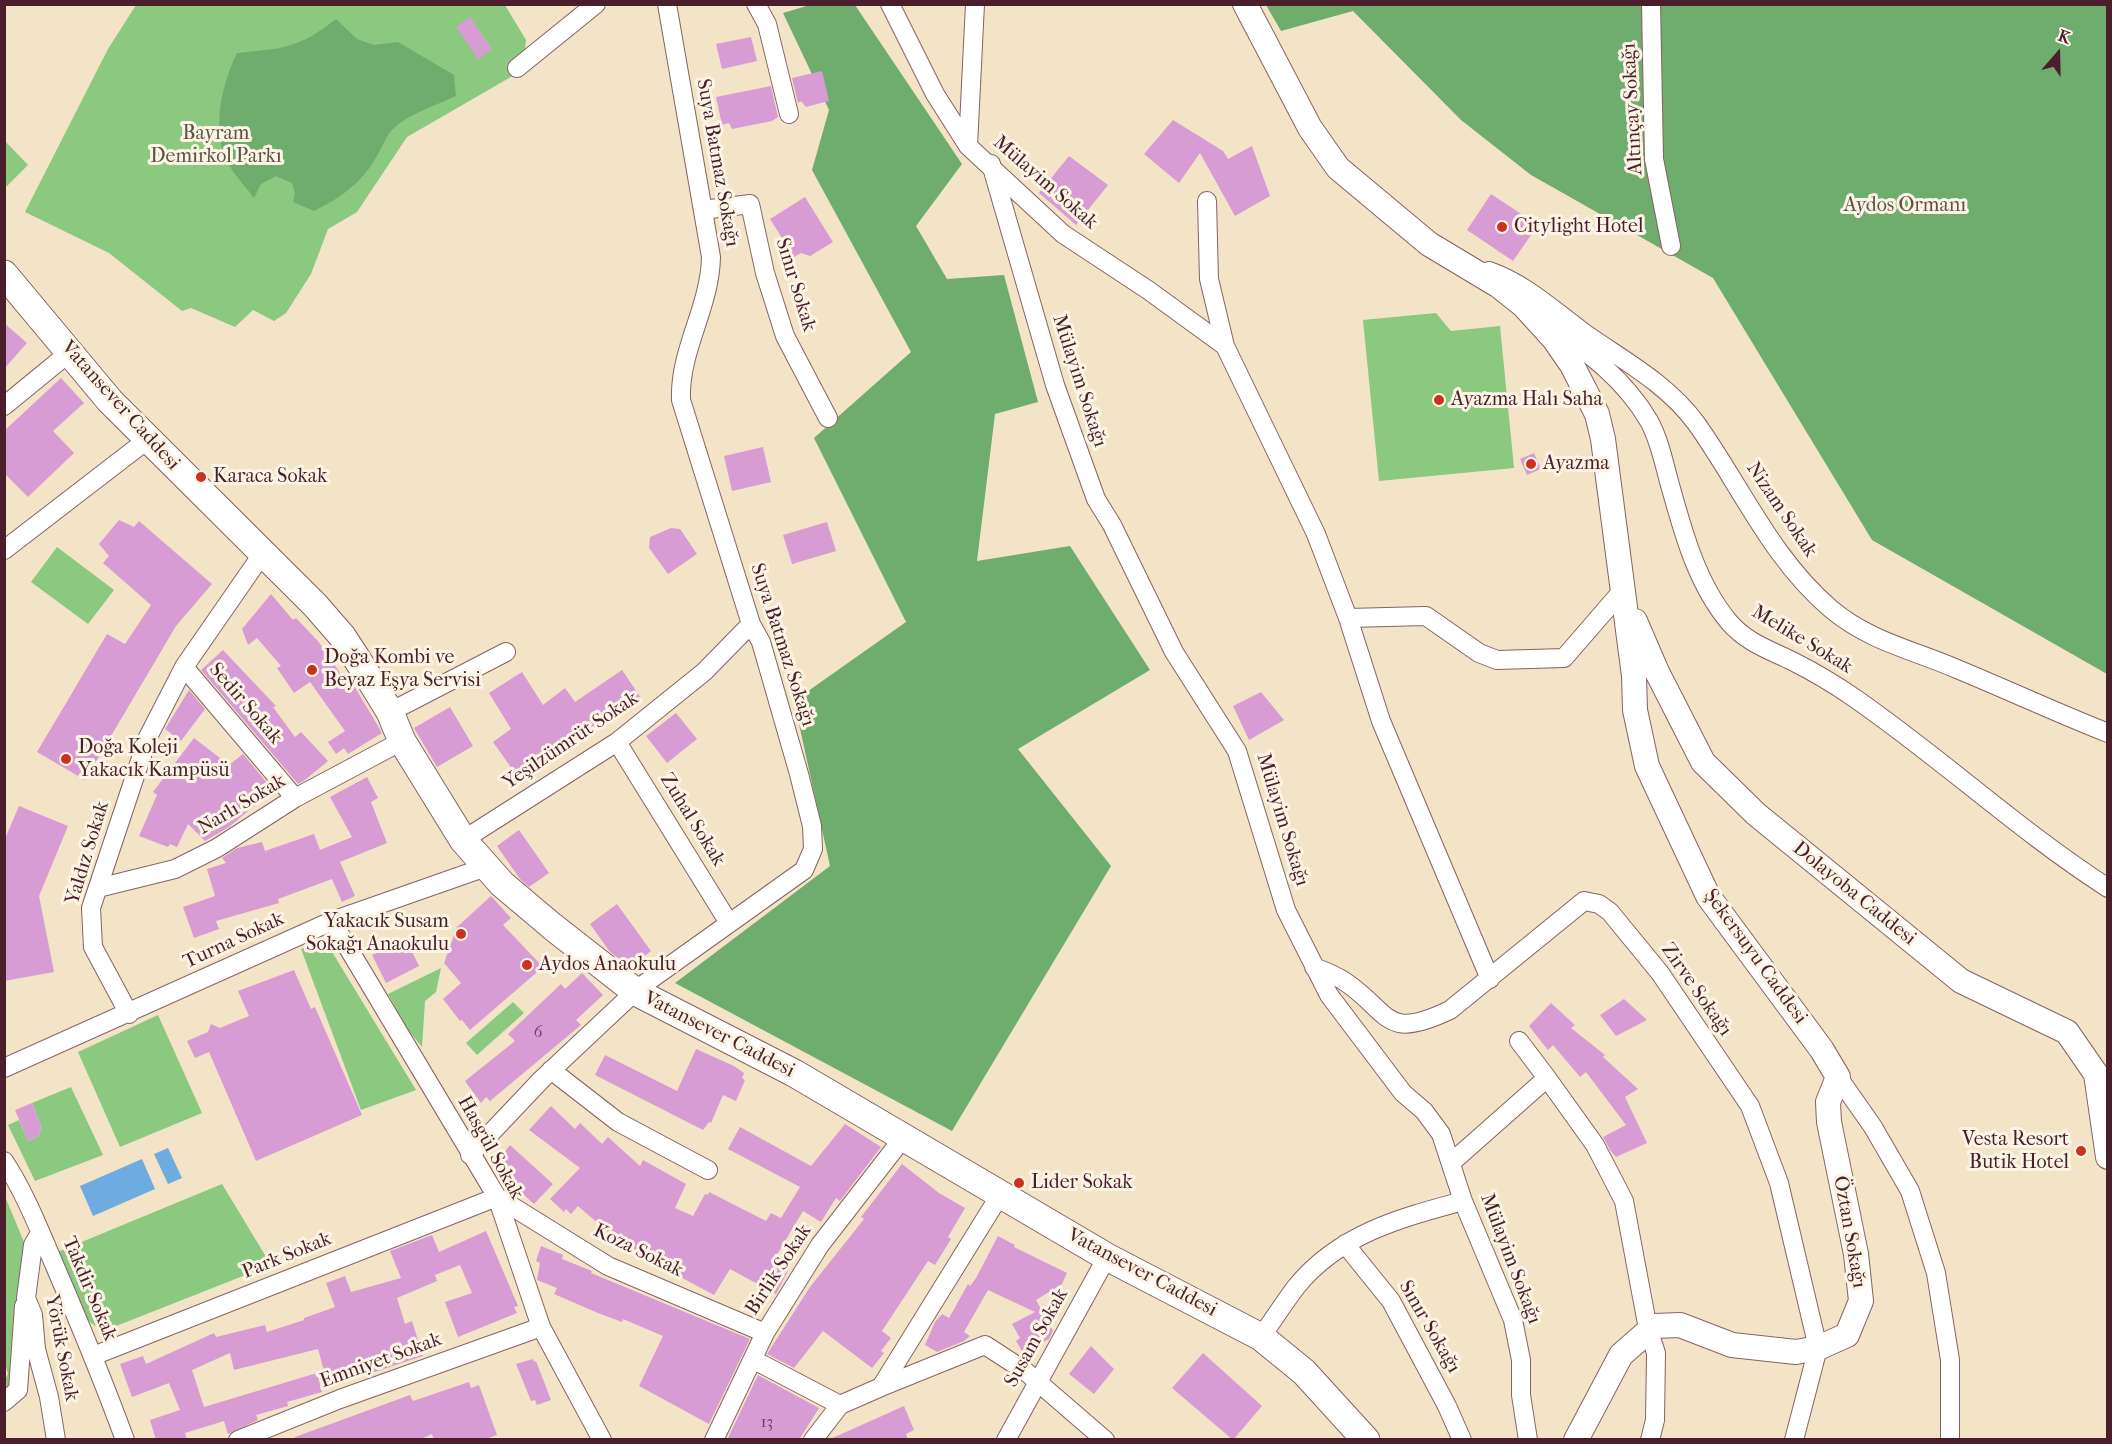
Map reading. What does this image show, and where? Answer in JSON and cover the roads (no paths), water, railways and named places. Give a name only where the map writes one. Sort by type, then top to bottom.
[{"type":"main road","name":"Vatansever Caddesi","points":[[4,274],[147,440],[263,553],[342,636],[390,712],[402,741],[463,840],[486,867],[544,920],[636,992],[794,1073],[1107,1257],[1261,1336],[1304,1372],[1366,1440]]},
{"type":"street","points":[[517,68],[597,4]]},
{"type":"street","name":"Suya Batmaz Sokağı","points":[[470,1155],[551,1070],[636,992],[804,870],[813,849],[812,826],[800,774],[761,642],[751,624],[681,400],[680,376],[711,282],[711,257],[667,4]]},
{"type":"street","points":[[756,4],[767,24],[789,114]]},
{"type":"street","name":"Mülayim Sokak","points":[[890,4],[935,94],[968,146],[1063,234],[1149,290],[1225,346]]},
{"type":"street","points":[[968,146],[975,4]]},
{"type":"street","name":"Şekersuyu Caddesi","points":[[1245,4],[1310,128],[1338,168],[1429,244],[1499,286],[1523,305],[1554,339],[1572,365],[1597,414],[1603,439],[1634,676],[1635,710],[1647,766],[1708,896],[1822,1050],[1838,1077]]},
{"type":"street","name":"Altınçay Sokağı","points":[[1651,4],[1654,159],[1671,246]]},
{"type":"street","name":"Mülayim Sokağı","points":[[991,165],[1055,385],[1096,499],[1112,525],[1174,652],[1238,751],[1286,910],[1329,995],[1403,1093],[1424,1111],[1441,1134],[1463,1201],[1513,1320],[1521,1360],[1521,1395],[1528,1440]]},
{"type":"street","points":[[1207,201],[1209,279],[1225,346],[1316,534],[1348,618],[1380,721],[1490,979]]},
{"type":"street","name":"Sınır Sokak","points":[[703,210],[750,204],[765,273],[785,336],[828,418]]},
{"type":"street","name":"Nizam Sokak","points":[[1454,258],[1516,283],[1537,295],[1586,334],[1640,369],[1671,395],[1695,422],[1785,561],[1831,609],[1860,631],[1886,644],[1956,669],[2108,733]]},
{"type":"street","name":"Melike Sokak","points":[[1523,305],[1588,351],[1636,401],[1659,445],[1682,528],[1698,569],[1713,601],[1743,637],[1796,663],[1853,697],[2020,826],[2108,888]]},
{"type":"street","points":[[4,406],[70,352]]},
{"type":"street","points":[[4,550],[147,440]]},
{"type":"street","name":"Yaldız Sokak","points":[[129,1014],[93,947],[91,908],[148,737],[184,667],[263,553]]},
{"type":"street","points":[[1348,618],[1426,616],[1479,653],[1497,660],[1564,658],[1622,591]]},
{"type":"street","name":"Dolayoba Caddesi","points":[[1622,591],[1657,672],[1704,762],[1756,814],[1961,981],[2067,1032],[2096,1074],[2108,1157]]},
{"type":"street","name":"Yeşilzümrüt Sokak","points":[[463,840],[617,742],[704,672],[751,624]]},
{"type":"street","points":[[390,712],[506,652]]},
{"type":"street","name":"Sedir Sokak","points":[[184,667],[295,798]]},
{"type":"street","name":"Narlı Sokak","points":[[98,888],[175,869],[217,848],[295,798],[402,741]]},
{"type":"street","name":"Zuhal Sokak","points":[[617,742],[729,923]]},
{"type":"street","name":"Turna Sokak","points":[[4,1068],[129,1014],[332,921],[486,867]]},
{"type":"street","name":"Zirve Sokağı","points":[[1314,967],[1344,981],[1387,1019],[1408,1024],[1428,1020],[1450,1010],[1584,901],[1599,904],[1610,912],[1660,973],[1750,1106],[1779,1183],[1797,1270],[1818,1348],[1794,1440]]},
{"type":"street","name":"Hasgül Sokak","points":[[332,921],[497,1197],[541,1327],[602,1440]]},
{"type":"street","points":[[1520,1041],[1595,1145],[1624,1201],[1648,1329],[1656,1353],[1655,1420],[1650,1440]]},
{"type":"street","points":[[551,1070],[618,1122],[708,1170]]},
{"type":"street","points":[[1838,1077],[1873,1127],[1910,1191],[1936,1273],[1950,1360],[1948,1437]]},
{"type":"street","name":"Öztan Sokağı","points":[[1648,1329],[1680,1325],[1732,1345],[1796,1352],[1818,1348],[1847,1335],[1861,1301],[1856,1254],[1829,1122],[1828,1102],[1838,1077]]},
{"type":"street","points":[[1452,1162],[1547,1078]]},
{"type":"street","name":"Birlik Sokak","points":[[714,1440],[765,1333],[820,1245],[903,1138]]},
{"type":"street","name":"Takdir Sokak","points":[[4,1161],[19,1184],[93,1356],[125,1440]]},
{"type":"street","points":[[880,1387],[1000,1195]]},
{"type":"street","name":"Koza Sokak","points":[[497,1197],[608,1266],[765,1333]]},
{"type":"street","name":"Park Sokak","points":[[93,1356],[497,1197]]},
{"type":"street","points":[[1261,1336],[1297,1286],[1334,1251],[1376,1227],[1463,1201]]},
{"type":"street","name":"Yörük Sokak","points":[[40,1233],[33,1245],[26,1298],[33,1315],[36,1349],[49,1397],[56,1440]]},
{"type":"street","name":"Sınır Sokağı","points":[[1345,1244],[1391,1301],[1421,1353],[1462,1440]]},
{"type":"street","name":"Susam Sokak","points":[[1006,1440],[1107,1257]]},
{"type":"street","points":[[4,1402],[18,1389],[22,1317],[26,1298]]},
{"type":"street","name":"Emniyet Sokak","points":[[238,1440],[340,1399],[541,1327]]},
{"type":"street","points":[[1576,1440],[1621,1355],[1648,1329]]},
{"type":"street","points":[[813,1440],[840,1406],[880,1387],[985,1345],[1018,1366],[1105,1440]]},
{"type":"street","points":[[754,1360],[840,1406]]},
{"type":"water","points":[[168,1148],[182,1178],[168,1184],[154,1154]]},
{"type":"water","points":[[142,1159],[155,1189],[93,1216],[80,1186]]},
{"type":"place","name":"Citylight Hotel","points":[[1502,227]]},
{"type":"place","name":"Ayazma Halı Saha","points":[[1439,400]]},
{"type":"place","name":"Ayazma","points":[[1531,464]]},
{"type":"place","name":"Karaca Sokak","points":[[201,477]]},
{"type":"place","name":"Doğa Kombi ve Beyaz Eşya Servisi","points":[[312,670]]},
{"type":"place","name":"Doğa Koleji Yakacık Kampüsü","points":[[66,759]]},
{"type":"place","name":"Yakacık Susam Sokağı Anaokulu","points":[[461,934]]},
{"type":"place","name":"Aydos Anaokulu","points":[[527,965]]},
{"type":"place","name":"Vesta Resort Butik Hotel","points":[[2081,1151]]},
{"type":"place","name":"Lider Sokak","points":[[1019,1183]]},
{"type":"park label","name":"Bayram Demirkol Parkı","points":[[216,146]]},
{"type":"park label","name":"Aydos Ormanı","points":[[1905,206]]}]
